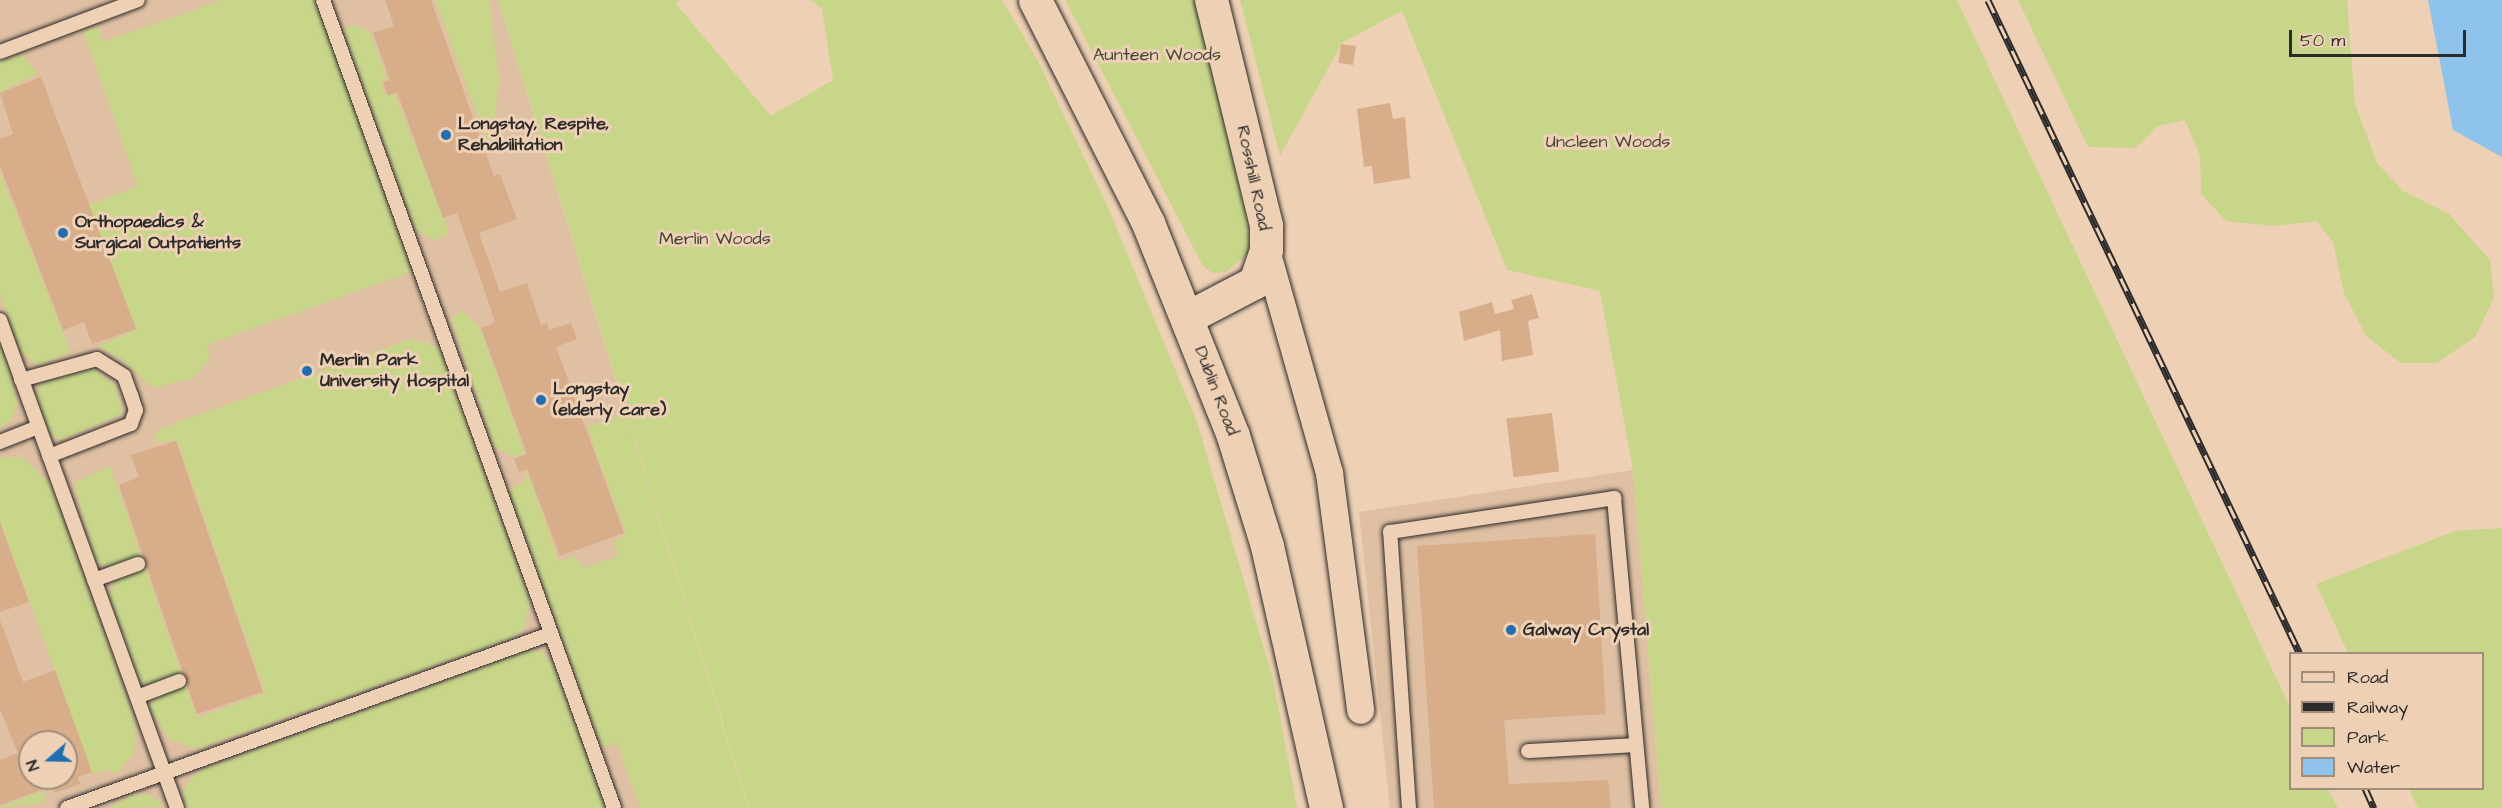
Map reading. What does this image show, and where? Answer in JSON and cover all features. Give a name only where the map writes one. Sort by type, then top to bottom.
[{"type":"main road","name":"Dublin Road","points":[[1035,0],[1120,165],[1188,317],[1267,546],[1326,808]]},
{"type":"main road","name":"Rosshill Road","points":[[1188,317],[1255,282],[1266,250],[1266,225],[1211,0]]},
{"type":"street","points":[[1266,250],[1333,497],[1360,710]]},
{"type":"lane","points":[[0,52],[138,0]]},
{"type":"lane","points":[[323,0],[614,808]]},
{"type":"lane","points":[[0,320],[177,808]]},
{"type":"lane","points":[[21,380],[97,359],[124,376],[136,411],[131,424],[49,456]]},
{"type":"lane","points":[[0,442],[38,427]]},
{"type":"lane","points":[[1409,808],[1390,532],[1614,498],[1634,745],[1642,808]]},
{"type":"lane","points":[[94,580],[138,564]]},
{"type":"lane","points":[[67,808],[550,634]]},
{"type":"lane","points":[[137,697],[180,681]]},
{"type":"lane","points":[[1528,751],[1634,745]]},
{"type":"shaded area","name":"Merlin Park University Hospital","points":[[0,0],[498,0],[748,808],[0,808]]},
{"type":"shaded area","name":"Galway Crystal","points":[[1633,470],[1661,808],[1390,808],[1359,512]]},
{"type":"green space","points":[[222,0],[315,0],[411,272],[206,345],[210,360],[193,378],[152,388],[123,360],[97,346],[137,330],[89,205],[138,186],[83,31],[98,26],[103,42]]},
{"type":"green space","points":[[435,0],[489,0],[499,80],[493,135],[487,141]]},
{"type":"green space","name":"Merlin Woods","points":[[498,0],[680,0],[675,3],[771,116],[833,80],[822,9],[811,0],[1002,0],[1038,61],[1107,205],[1197,422],[1273,679],[1297,808],[749,808]]},
{"type":"green space","name":"Aunteen Woods","points":[[1065,0],[1198,0],[1243,159],[1250,252],[1226,272],[1212,273],[1203,266]]},
{"type":"green space","name":"Uncleen Woods","points":[[1240,0],[1957,0],[2289,705],[2289,790],[2329,790],[2338,808],[1661,808],[1633,470],[1600,291],[1507,270],[1402,11],[1342,43],[1280,156]]},
{"type":"green space","points":[[2018,0],[2347,0],[2355,104],[2377,163],[2403,191],[2449,214],[2490,260],[2494,298],[2475,337],[2437,363],[2401,363],[2366,336],[2344,293],[2333,242],[2316,221],[2275,226],[2226,221],[2201,194],[2200,156],[2185,120],[2158,126],[2136,148],[2088,147]]},
{"type":"green space","points":[[356,25],[370,32],[387,79],[381,81],[385,94],[395,95],[445,220],[448,234],[442,237],[433,240],[416,230],[343,29]]},
{"type":"green space","points":[[22,54],[37,74],[0,92],[0,62]]},
{"type":"green space","points":[[0,173],[71,353],[38,365],[22,354],[0,294]]},
{"type":"green space","points":[[462,311],[479,326],[525,453],[513,457],[495,447],[451,319]]},
{"type":"green space","points":[[411,339],[438,347],[530,603],[524,629],[510,639],[196,749],[169,739],[149,707],[158,695],[154,685],[142,684],[109,593],[118,577],[113,566],[96,562],[74,483],[110,466],[197,718],[265,693],[177,440],[157,443],[155,436],[159,429]]},
{"type":"green space","points":[[0,344],[18,403],[11,420],[0,428]]},
{"type":"green space","points":[[95,370],[114,383],[124,413],[61,440],[52,437],[36,395],[39,384],[75,371]]},
{"type":"green space","points":[[625,413],[748,808],[640,808],[617,743],[602,747],[509,490],[524,482],[527,471],[559,561],[574,556],[585,568],[618,556],[614,542],[626,534],[587,427]]},
{"type":"green space","points":[[22,457],[49,482],[136,725],[134,752],[118,773],[112,774],[109,769],[93,774],[0,521],[0,458]]},
{"type":"green space","points":[[2502,528],[2502,808],[2418,808],[2409,790],[2484,790],[2484,652],[2348,652],[2316,584],[2455,531]]},
{"type":"green space","points":[[528,651],[542,651],[552,664],[605,808],[186,808],[183,789],[198,771]]},
{"type":"green space","points":[[42,791],[46,802],[0,808],[0,807]]},
{"type":"green space","points":[[135,794],[150,795],[165,807],[108,808]]},
{"type":"water","points":[[2428,0],[2502,0],[2502,157],[2453,130]]},
{"type":"building","points":[[385,0],[431,0],[494,176],[500,174],[517,219],[479,233],[500,292],[527,283],[541,325],[547,323],[549,330],[571,323],[577,339],[556,347],[624,533],[560,556],[527,469],[519,472],[514,459],[527,454],[481,328],[495,322],[477,268],[457,213],[443,218],[397,92],[388,96],[383,82],[390,80],[373,33],[394,26]]},
{"type":"building","points":[[1341,44],[1356,46],[1353,65],[1338,63]]},
{"type":"building","name":"Orthopaedics & Surgical Outpatients","points":[[41,77],[136,329],[92,344],[84,322],[63,330],[0,166],[0,139],[13,134],[0,93]]},
{"type":"building","points":[[1390,103],[1393,119],[1405,117],[1410,178],[1374,184],[1372,166],[1364,167],[1357,109]]},
{"type":"building","points":[[1532,294],[1539,318],[1528,321],[1533,355],[1502,361],[1500,330],[1464,341],[1459,312],[1492,302],[1495,314],[1514,309],[1511,300]]},
{"type":"building","points":[[1552,413],[1559,472],[1514,477],[1506,419]]},
{"type":"building","points":[[176,441],[263,692],[197,714],[119,485],[139,477],[131,455]]},
{"type":"building","points":[[0,522],[29,602],[0,612]]},
{"type":"building","name":"Galway Crystal","points":[[1595,534],[1606,714],[1504,720],[1509,784],[1608,780],[1611,808],[1434,808],[1417,546]]},
{"type":"building","points":[[0,620],[23,682],[55,670],[77,730],[18,730],[18,753],[0,709]]},
{"type":"building","points":[[78,733],[92,772],[78,777]]},
{"type":"building","points":[[18,753],[18,790],[41,790],[0,805],[0,760]]},
{"type":"railway","points":[[1988,0],[2299,652]]},
{"type":"railway","points":[[2366,790],[2374,808]]},
{"type":"place","name":"Longstay, Respite, Rehabilitation","points":[[446,135]]},
{"type":"place","name":"Orthopaedics & Surgical Outpatients","points":[[63,233]]},
{"type":"place","name":"Merlin Park University Hospital","points":[[307,371]]},
{"type":"place","name":"Longstay (elderly care)","points":[[541,400]]},
{"type":"place","name":"Galway Crystal","points":[[1511,630]]}]
